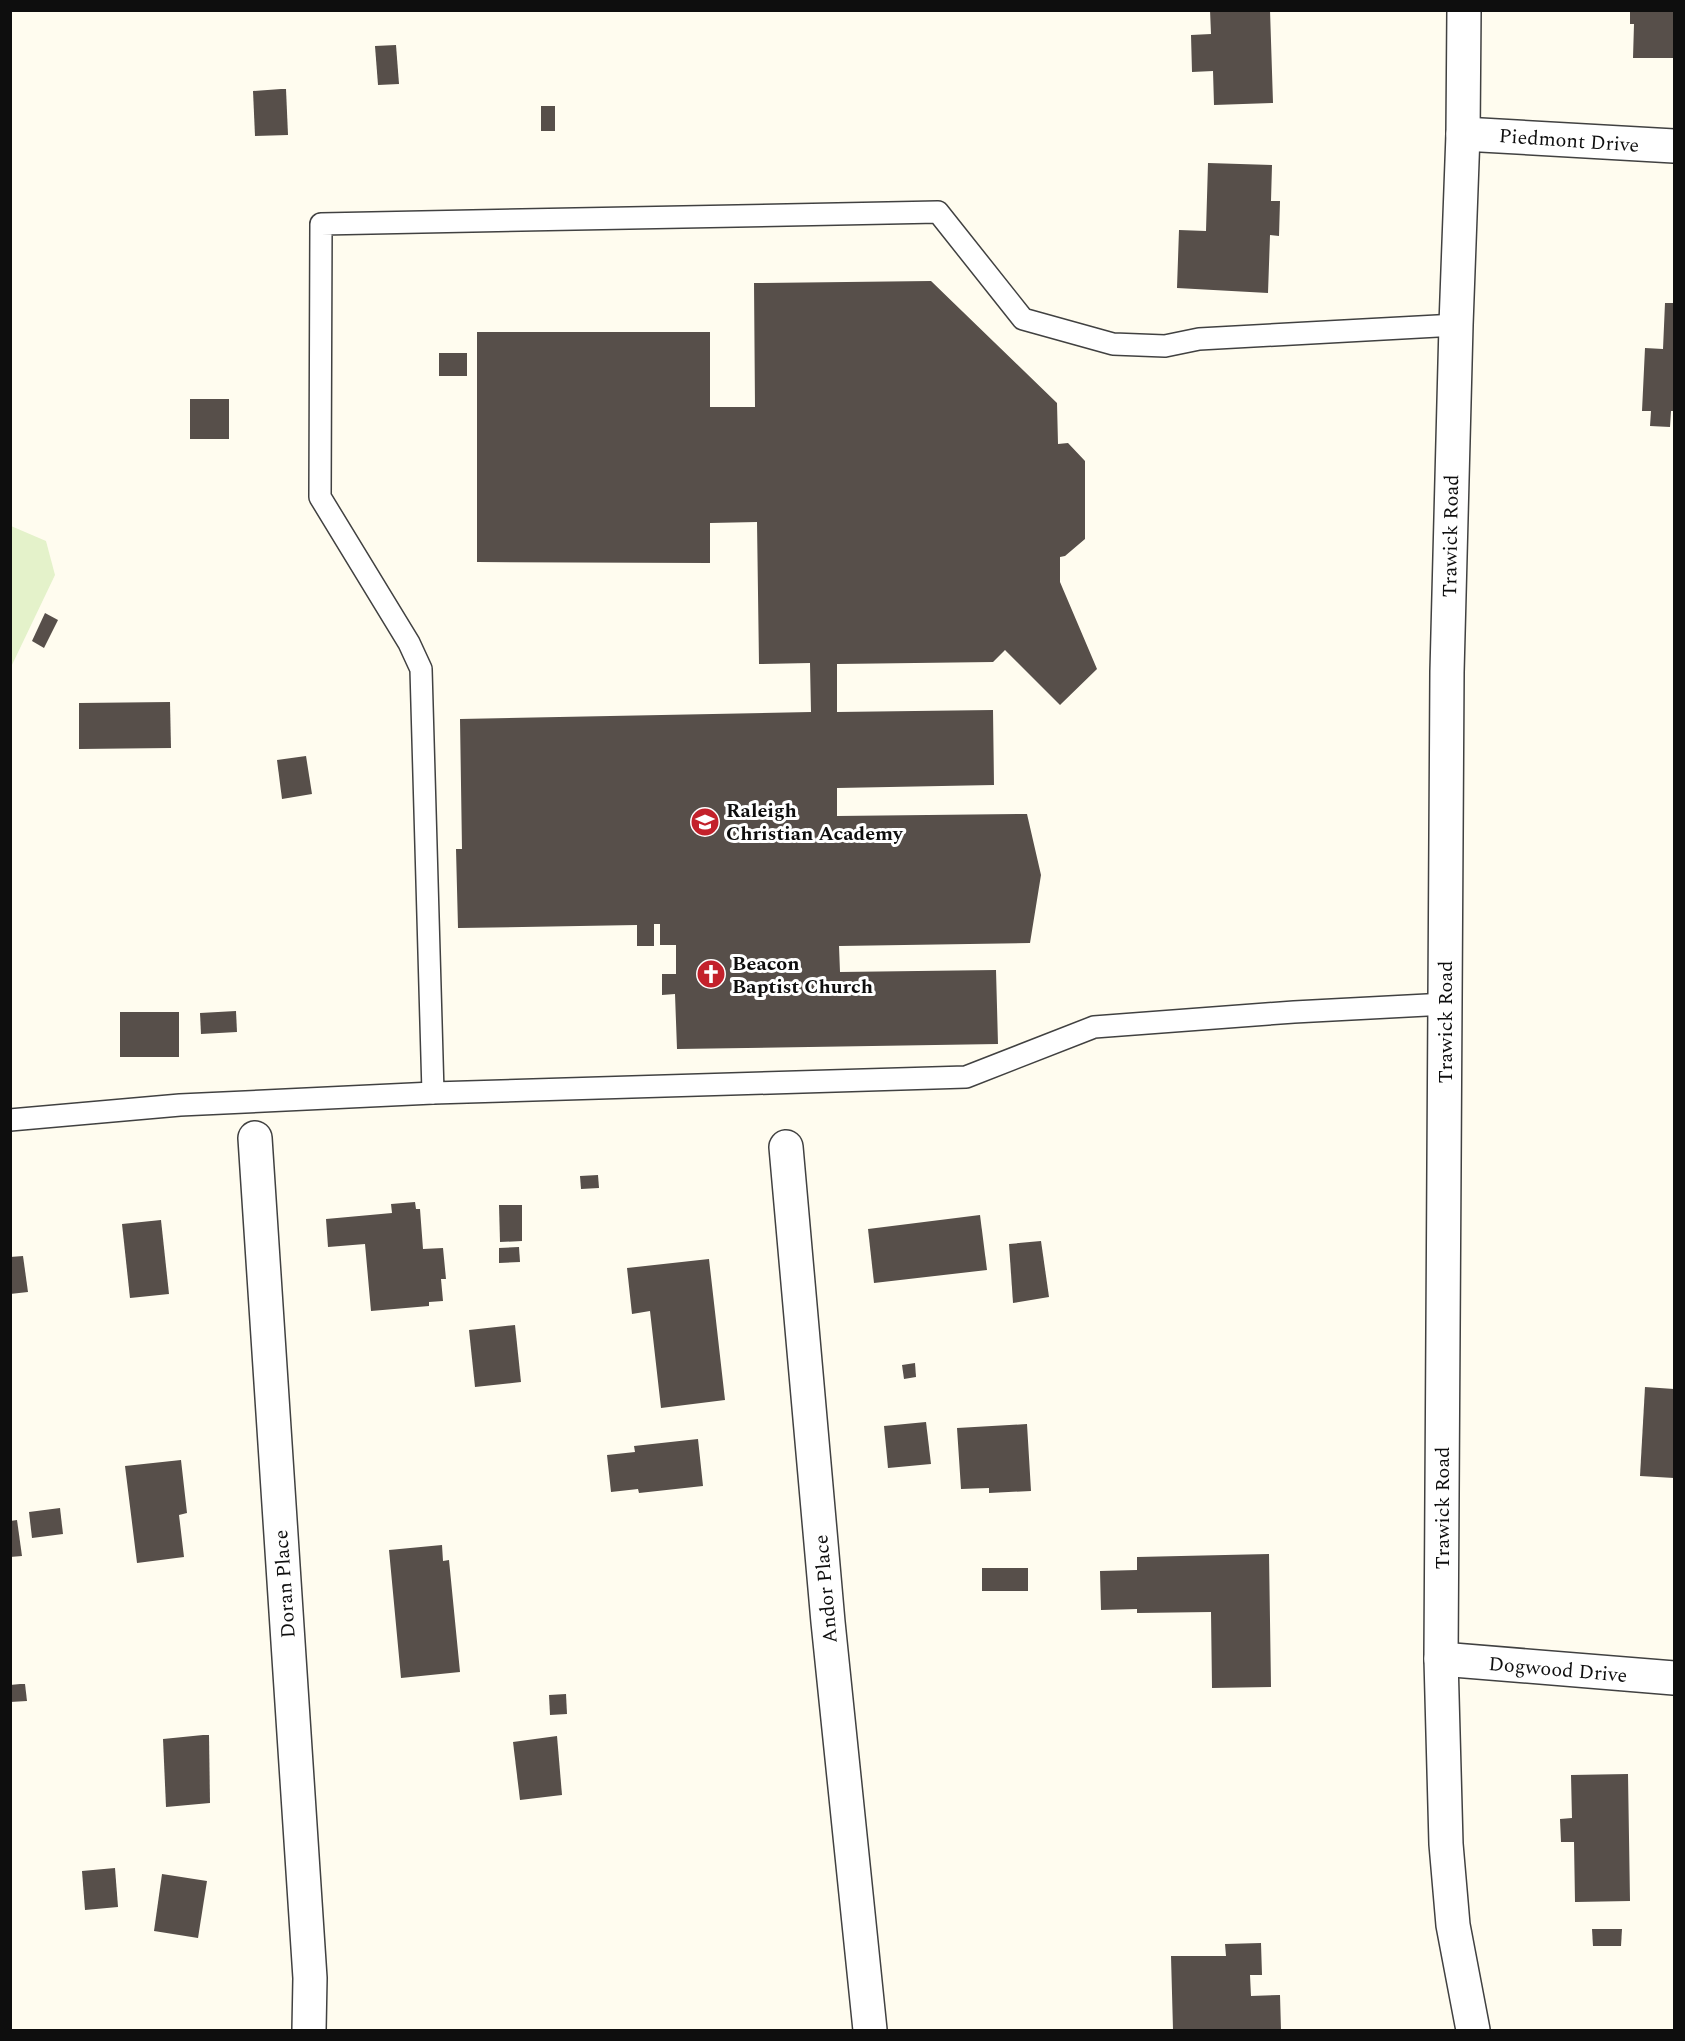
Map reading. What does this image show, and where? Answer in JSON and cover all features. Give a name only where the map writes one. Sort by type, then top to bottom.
[{"type":"street","name":"Trawick Road","points":[[1464,10],[1463,134],[1447,672],[1441,1659],[1446,1844],[1453,1925],[1473,2031]]},
{"type":"street","name":"Piedmont Drive","points":[[1463,134],[1674,147]]},
{"type":"street","name":"Doran Place","points":[[255,1138],[310,1978],[309,2031]]},
{"type":"street","name":"Andor Place","points":[[786,1147],[828,1622],[870,2031]]},
{"type":"street","name":"Dogwood Drive","points":[[1441,1659],[1674,1678]]},
{"type":"lane","points":[[433,1093],[421,669],[409,643],[320,497],[321,224],[938,212],[1023,319],[1113,344],[1165,346],[1199,339],[1456,325]]},
{"type":"lane","points":[[10,1120],[180,1105],[433,1093],[966,1077],[1094,1027],[1294,1012],[1446,1004]]},
{"type":"green space","points":[[11,526],[46,541],[55,575],[11,667]]},
{"type":"building","points":[[1210,10],[1270,10],[1273,103],[1214,105],[1213,71],[1192,72],[1191,35],[1211,34]]},
{"type":"building","points":[[1630,10],[1674,10],[1674,58],[1633,58],[1634,24],[1630,24]]},
{"type":"building","points":[[396,45],[399,84],[378,85],[375,46]]},
{"type":"building","points":[[286,89],[288,135],[255,136],[253,91]]},
{"type":"building","points":[[541,106],[555,106],[555,131],[541,131]]},
{"type":"building","points":[[1208,163],[1272,165],[1271,201],[1280,201],[1279,236],[1270,235],[1268,293],[1177,288],[1179,230],[1206,231]]},
{"type":"building","points":[[931,281],[1057,403],[1058,444],[1068,443],[1085,461],[1085,539],[1065,556],[1060,557],[1060,582],[1097,669],[1060,705],[1005,650],[993,662],[837,664],[837,712],[993,710],[994,785],[837,788],[837,816],[1027,814],[1041,875],[1030,943],[839,946],[840,972],[996,970],[998,1044],[677,1049],[675,994],[662,995],[662,974],[676,974],[676,945],[660,945],[660,924],[654,924],[654,946],[637,946],[637,925],[458,928],[456,849],[462,849],[460,719],[811,712],[810,663],[759,664],[757,522],[710,523],[710,563],[477,562],[477,332],[710,332],[710,407],[755,407],[754,283]]},
{"type":"building","points":[[1665,303],[1674,303],[1674,411],[1671,411],[1670,427],[1650,426],[1651,411],[1642,411],[1645,348],[1663,349]]},
{"type":"building","points":[[439,353],[467,353],[467,376],[439,376]]},
{"type":"building","points":[[190,399],[229,399],[229,439],[190,439]]},
{"type":"building","points":[[45,613],[58,620],[44,648],[32,641]]},
{"type":"building","points":[[170,702],[171,748],[79,749],[79,703]]},
{"type":"building","points":[[306,756],[312,794],[282,799],[277,760]]},
{"type":"building","points":[[236,1011],[237,1032],[201,1034],[200,1013]]},
{"type":"building","points":[[120,1012],[179,1012],[179,1057],[120,1057]]},
{"type":"building","points":[[598,1175],[599,1188],[581,1189],[580,1176]]},
{"type":"building","points":[[415,1202],[416,1209],[420,1209],[423,1249],[443,1248],[446,1279],[441,1279],[443,1301],[429,1302],[429,1306],[371,1311],[365,1244],[328,1247],[326,1219],[392,1213],[391,1204]]},
{"type":"building","points":[[499,1205],[522,1205],[522,1241],[500,1242]]},
{"type":"building","points":[[980,1215],[987,1270],[874,1283],[868,1229]]},
{"type":"building","points":[[161,1220],[169,1294],[130,1298],[122,1224]]},
{"type":"building","points":[[1041,1241],[1049,1297],[1013,1303],[1009,1244]]},
{"type":"building","points":[[519,1247],[520,1262],[499,1263],[499,1248]]},
{"type":"building","points":[[23,1256],[28,1292],[10,1294],[10,1257]]},
{"type":"building","points":[[709,1259],[725,1400],[661,1408],[650,1311],[632,1314],[627,1268]]},
{"type":"building","points":[[515,1325],[521,1382],[475,1387],[469,1330]]},
{"type":"building","points":[[915,1363],[916,1377],[904,1379],[902,1365]]},
{"type":"building","points":[[1645,1387],[1674,1389],[1674,1478],[1640,1476]]},
{"type":"building","points":[[926,1422],[931,1464],[888,1468],[884,1426]]},
{"type":"building","points":[[1027,1424],[1031,1491],[989,1493],[989,1488],[961,1489],[957,1428]]},
{"type":"building","points":[[698,1439],[703,1486],[639,1493],[638,1489],[611,1492],[607,1455],[635,1452],[634,1446]]},
{"type":"building","points":[[181,1460],[187,1513],[179,1515],[184,1557],[137,1563],[125,1466]]},
{"type":"building","points":[[60,1508],[63,1534],[32,1538],[29,1512]]},
{"type":"building","points":[[17,1520],[22,1556],[10,1557],[10,1521]]},
{"type":"building","points":[[442,1545],[443,1561],[449,1560],[460,1672],[401,1678],[389,1550]]},
{"type":"building","points":[[1269,1554],[1271,1687],[1212,1688],[1211,1612],[1137,1613],[1137,1609],[1101,1610],[1100,1571],[1137,1570],[1137,1557]]},
{"type":"building","points":[[982,1568],[1028,1568],[1028,1591],[982,1591]]},
{"type":"building","points":[[25,1684],[27,1701],[10,1702],[10,1685]]},
{"type":"building","points":[[566,1694],[567,1714],[550,1715],[549,1695]]},
{"type":"building","points":[[209,1735],[210,1803],[166,1807],[163,1739]]},
{"type":"building","points":[[557,1736],[562,1795],[520,1800],[513,1742]]},
{"type":"building","points":[[1628,1774],[1630,1901],[1575,1902],[1574,1842],[1561,1842],[1560,1819],[1572,1818],[1571,1775]]},
{"type":"building","points":[[115,1868],[118,1907],[85,1910],[82,1871]]},
{"type":"building","points":[[162,1874],[207,1881],[198,1938],[154,1931]]},
{"type":"building","points":[[1592,1929],[1622,1929],[1621,1946],[1593,1946]]},
{"type":"building","points":[[1261,1943],[1262,1975],[1250,1975],[1251,1996],[1280,1995],[1281,2030],[1173,2030],[1171,1956],[1226,1956],[1225,1944]]},
{"type":"place","name":"Raleigh Christian Academy","points":[[705,822]]},
{"type":"place","name":"Beacon Baptist Church","points":[[711,974]]}]
